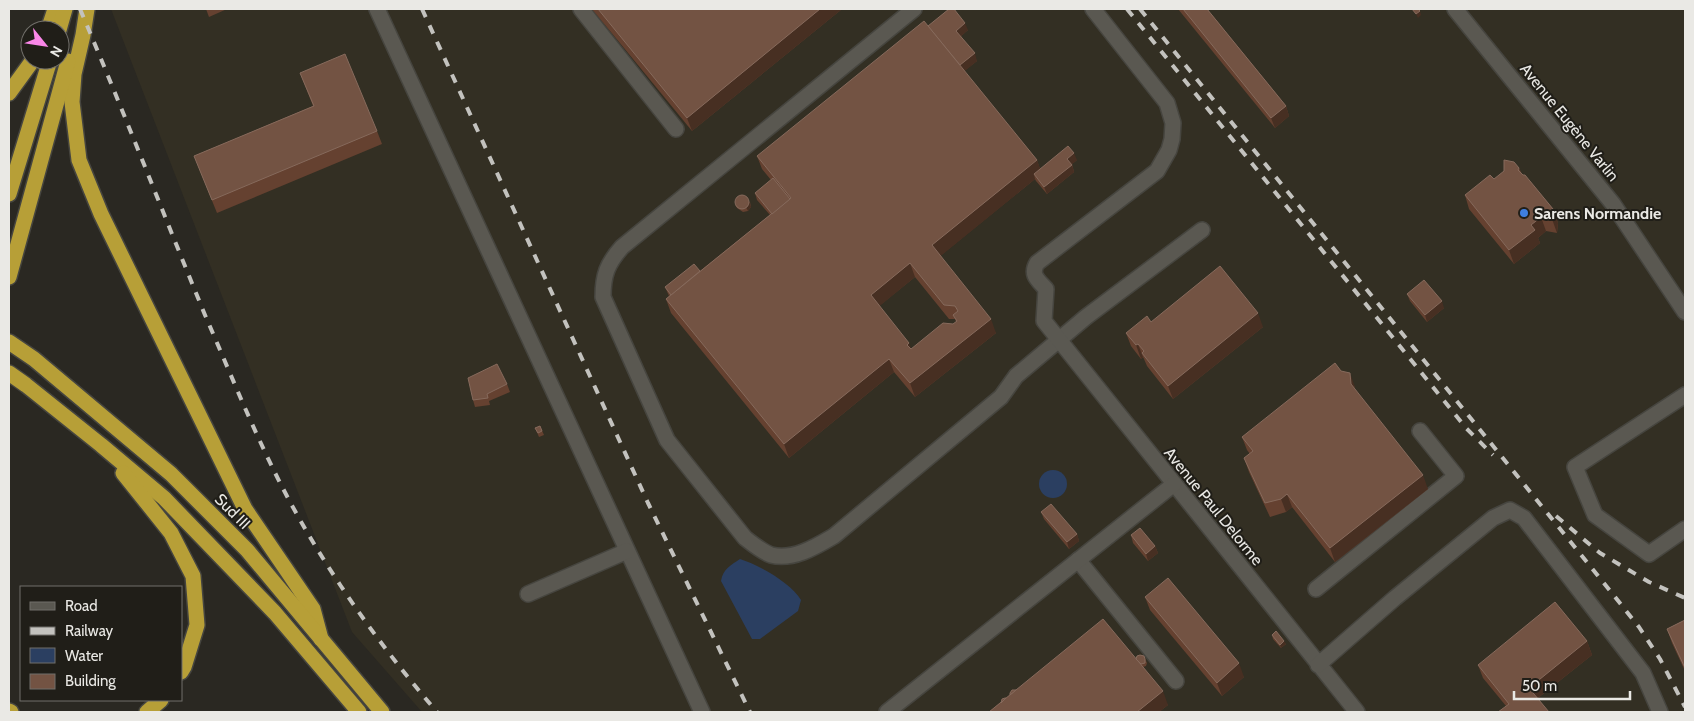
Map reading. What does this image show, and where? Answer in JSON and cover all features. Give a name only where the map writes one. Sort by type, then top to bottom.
[{"type":"highway","points":[[9,276],[74,40],[86,9]]},
{"type":"highway","points":[[86,9],[84,35],[74,74],[72,102],[79,160],[101,214],[246,509],[313,609],[321,638]]},
{"type":"highway","points":[[9,92],[26,70]]},
{"type":"highway","points":[[9,194],[47,70]]},
{"type":"highway","name":"Sud III","points":[[9,342],[34,359],[171,474],[247,550],[382,712]]},
{"type":"highway","points":[[9,373],[164,498],[274,613],[359,712]]},
{"type":"highway","points":[[100,445],[172,532],[193,576],[197,625],[182,671]]},
{"type":"highway","points":[[147,712],[160,701]]},
{"type":"street","points":[[378,9],[702,712]]},
{"type":"street","points":[[582,9],[676,129]]},
{"type":"street","points":[[914,9],[622,247],[613,257],[606,270],[603,281],[603,297],[667,440],[745,538],[760,549],[779,556],[809,549],[834,536],[1001,397],[1016,376],[1058,340],[1202,230]]},
{"type":"street","name":"Avenue Paul Delorme","points":[[1093,9],[1167,103],[1173,123],[1172,139],[1169,150],[1157,171],[1037,263],[1033,273],[1046,290],[1044,321],[1357,712]]},
{"type":"street","name":"Avenue Eugène Varlin","points":[[1455,9],[1613,204],[1685,312]]},
{"type":"street","points":[[1685,395],[1576,467],[1595,516],[1649,554],[1685,529]]},
{"type":"street","points":[[1316,589],[1456,476],[1420,431]]},
{"type":"street","points":[[886,712],[1174,484]]},
{"type":"street","points":[[1318,665],[1395,598],[1486,524],[1510,510],[1524,518],[1643,673],[1660,712]]},
{"type":"street","points":[[528,594],[627,551]]},
{"type":"street","points":[[1078,560],[1176,681]]},
{"type":"shaded area","points":[[111,9],[1685,9],[1685,712],[422,712],[352,632]]},
{"type":"water","points":[[1053,470],[1063,474],[1067,484],[1063,494],[1053,498],[1043,494],[1039,484],[1043,474]]},
{"type":"water","points":[[740,559],[774,575],[790,587],[801,600],[798,611],[760,639],[752,639],[721,581],[726,570]]},
{"type":"building","points":[[598,9],[820,9],[687,118]]},
{"type":"building","points":[[949,9],[954,9],[965,23],[956,31],[975,53],[960,65],[928,26]]},
{"type":"building","points":[[1183,9],[1207,9],[1286,106],[1271,118]]},
{"type":"building","points":[[1412,9],[1418,9],[1420,11],[1416,14]]},
{"type":"building","points":[[924,21],[1037,160],[932,245],[991,319],[910,383],[889,359],[784,444],[666,299],[791,198],[757,156]],"holes":[[[910,263],[944,305],[955,306],[958,311],[953,315],[957,321],[953,324],[943,323],[911,349],[907,345],[909,343],[871,295]]]},
{"type":"building","points":[[345,54],[377,131],[212,200],[194,156],[314,106],[300,73]]},
{"type":"building","points":[[1068,146],[1074,153],[1067,159],[1072,165],[1044,187],[1034,174]]},
{"type":"building","points":[[1504,160],[1514,162],[1519,168],[1518,170],[1525,175],[1553,209],[1552,219],[1541,217],[1531,225],[1535,230],[1509,250],[1465,195],[1490,175],[1494,179],[1504,171]]},
{"type":"building","points":[[773,178],[790,199],[772,214],[755,193]]},
{"type":"building","points":[[742,195],[747,197],[749,202],[747,207],[742,209],[737,207],[735,202],[737,197]]},
{"type":"building","points":[[694,264],[700,271],[671,295],[665,287]]},
{"type":"building","points":[[1220,266],[1258,313],[1168,386],[1142,353],[1144,351],[1126,333],[1147,316],[1151,322]]},
{"type":"building","points":[[1424,280],[1442,301],[1425,315],[1407,294]]},
{"type":"building","points":[[1335,363],[1341,371],[1350,373],[1351,384],[1423,475],[1330,548],[1287,494],[1281,499],[1265,503],[1244,458],[1253,451],[1242,437]]},
{"type":"building","points":[[497,364],[507,384],[487,394],[488,398],[473,400],[468,378]]},
{"type":"building","points":[[540,426],[542,431],[538,433],[535,428]]},
{"type":"building","points":[[1051,504],[1077,534],[1067,542],[1041,512]]},
{"type":"building","points":[[1140,528],[1155,546],[1146,554],[1131,535]]},
{"type":"building","points":[[1168,578],[1239,663],[1217,683],[1145,597]]},
{"type":"building","points":[[1555,602],[1587,641],[1529,688],[1549,712],[1498,712],[1509,704],[1478,665]]},
{"type":"building","points":[[1103,619],[1163,691],[1137,712],[989,712]]},
{"type":"building","points":[[1685,620],[1685,668],[1667,629]]},
{"type":"building","points":[[1276,631],[1284,641],[1280,645],[1272,635]]},
{"type":"building","points":[[1140,655],[1144,656],[1145,663],[1141,664],[1136,659]]},
{"type":"railway","points":[[80,9],[205,315],[277,477],[305,528],[357,610],[437,712]]},
{"type":"railway","points":[[422,9],[648,503],[750,712]]},
{"type":"railway","points":[[1127,9],[1466,428],[1493,455]]},
{"type":"railway","points":[[1140,9],[1639,627],[1660,659],[1685,707]]},
{"type":"railway","points":[[1556,516],[1600,553],[1649,582],[1685,598]]},
{"type":"place","name":"Sarens Normandie","points":[[1524,213]]}]
